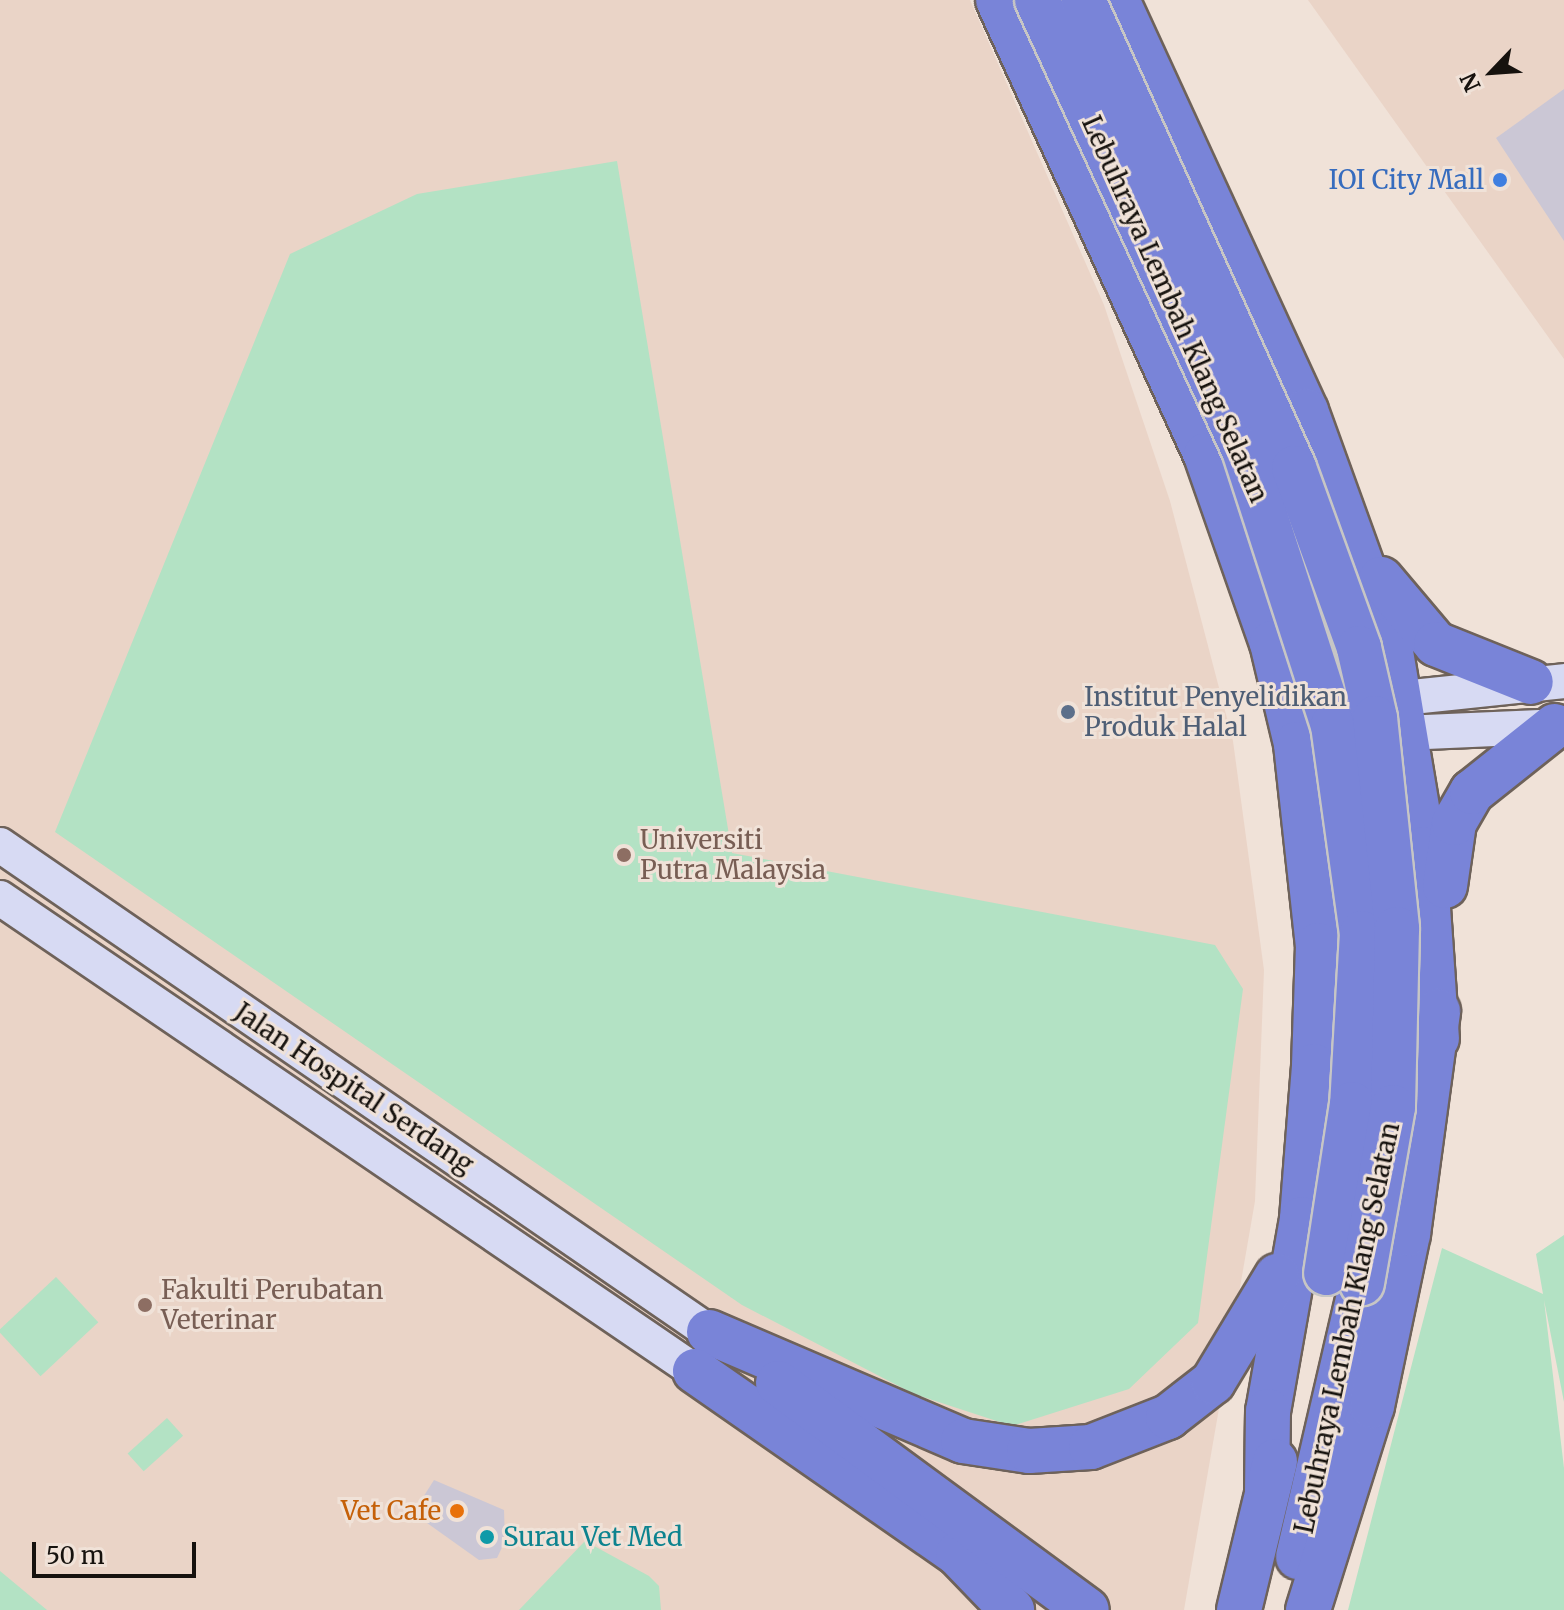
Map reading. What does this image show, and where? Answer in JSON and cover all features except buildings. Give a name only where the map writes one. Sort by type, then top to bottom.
[{"type":"highway","points":[[998,0],[1206,455],[1293,729],[1318,945],[1302,1219],[1268,1411],[1267,1489]]},
{"type":"highway","name":"Lebuhraya Lembah Klang Selatan","points":[[1037,0],[1244,450],[1317,659],[1333,725],[1362,933],[1344,1278],[1267,1489],[1239,1610]]},
{"type":"highway","name":"Lebuhraya Lembah Klang Selatan","points":[[1083,0],[1294,468],[1359,648],[1375,718],[1397,929],[1394,1077],[1344,1278],[1287,1610]]},
{"type":"highway","points":[[1117,0],[1306,411],[1357,544],[1406,714],[1437,1039]]},
{"type":"highway","points":[[1357,544],[1394,600],[1436,644],[1548,682]]},
{"type":"highway","points":[[1308,1610],[1372,1406],[1408,1234],[1437,1039],[1454,823],[1472,792],[1561,729]]},
{"type":"highway","points":[[702,1351],[963,1441],[1029,1451],[1091,1447],[1168,1417],[1213,1382],[1259,1317],[1302,1219]]},
{"type":"highway","points":[[702,1351],[1087,1610]]},
{"type":"highway","points":[[702,1351],[958,1554],[1012,1610]]},
{"type":"main road","points":[[1293,729],[1406,714],[1548,682]]},
{"type":"main road","points":[[1406,714],[1561,729]]},
{"type":"main road","name":"Jalan Hospital Serdang","points":[[0,845],[702,1351]]},
{"type":"main road","name":"Jalan Hospital Serdang","points":[[0,898],[702,1351]]},
{"type":"shaded area","name":"Universiti Putra Malaysia","points":[[0,0],[970,0],[1104,305],[1170,501],[1233,741],[1264,970],[1255,1201],[1184,1610],[0,1610]]},
{"type":"shaded area","name":"IOI City Mall","points":[[1308,0],[1564,0],[1564,359]]},
{"type":"green space","points":[[617,161],[732,853],[1215,945],[1243,989],[1198,1323],[1129,1389],[1012,1426],[914,1394],[742,1305],[55,832],[290,254],[417,194]]},
{"type":"green space","points":[[1564,1235],[1564,1402],[1544,1300],[1564,1468],[1564,1610],[1348,1610],[1442,1248],[1543,1294],[1536,1254]]},
{"type":"green space","points":[[56,1277],[98,1322],[41,1376],[0,1329]]},
{"type":"green space","points":[[167,1418],[183,1436],[144,1471],[128,1453]]},
{"type":"green space","points":[[585,1541],[649,1576],[659,1586],[661,1610],[519,1610]]},
{"type":"green space","points":[[0,1571],[47,1610],[0,1610]]},
{"type":"place","name":"IOI City Mall","points":[[1500,180]]},
{"type":"place","name":"Institut Penyelidikan Produk Halal","points":[[1068,712]]},
{"type":"place","name":"Universiti Putra Malaysia","points":[[624,855]]},
{"type":"place","name":"Fakulti Perubatan Veterinar","points":[[145,1305]]},
{"type":"place","name":"Vet Cafe","points":[[457,1511]]},
{"type":"place","name":"Surau Vet Med","points":[[487,1537]]}]
